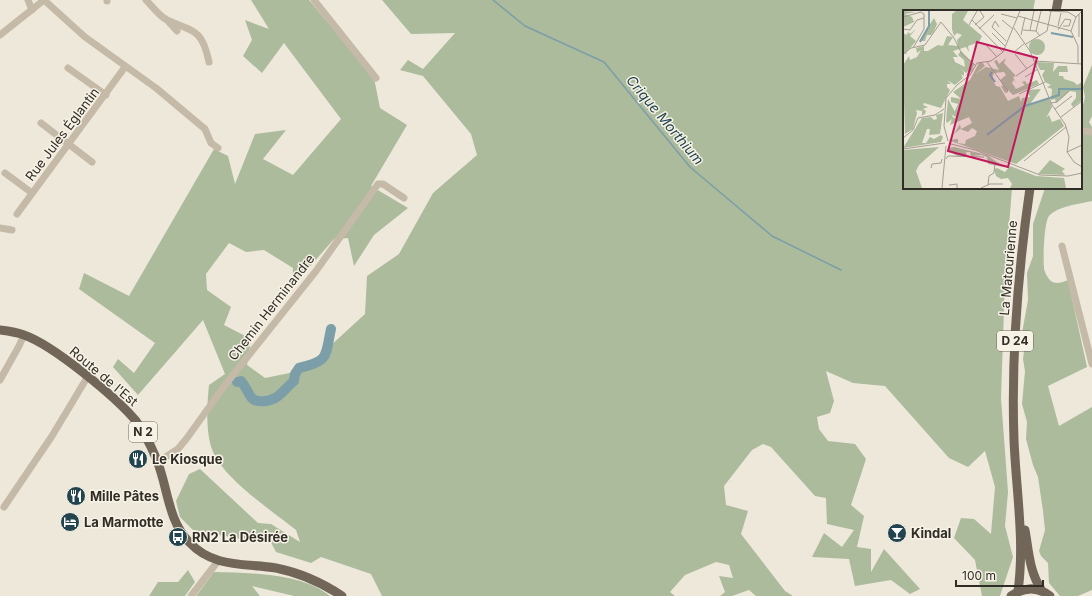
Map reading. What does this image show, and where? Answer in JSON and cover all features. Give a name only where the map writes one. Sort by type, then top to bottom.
[{"type":"main road","points":[[1056,10],[1058,0]]},
{"type":"main road","name":"La Matourienne","points":[[1014,594],[1021,555],[1014,440],[1014,346],[1030,189]]},
{"type":"main road","name":"Route de l'Est","points":[[0,330],[24,335],[56,354],[88,376],[136,422],[157,459],[170,508],[179,529],[189,542],[198,550],[218,561],[277,568],[307,576],[326,585],[342,596]]},
{"type":"main road","name":"La Matourienne","points":[[1018,495],[1030,565],[1034,578],[1042,590]]},
{"type":"main road","points":[[1014,594],[1026,589],[1042,590],[1050,596]]},
{"type":"street","points":[[28,0],[32,10]]},
{"type":"street","points":[[0,35],[44,0],[85,37],[156,88],[205,129],[210,142],[218,148]]},
{"type":"street","points":[[146,0],[177,31]]},
{"type":"street","points":[[314,0],[376,78]]},
{"type":"street","points":[[166,19],[191,29],[200,36],[209,62]]},
{"type":"street","name":"Rue Jules Églantin","points":[[17,214],[106,95],[125,67]]},
{"type":"street","points":[[68,68],[106,95]]},
{"type":"street","points":[[41,124],[92,162]]},
{"type":"street","points":[[1082,132],[1092,132]]},
{"type":"street","points":[[6,173],[32,193]]},
{"type":"street","name":"Chemin Herminandre","points":[[157,459],[164,458],[178,449],[188,438],[225,385],[316,272],[378,184],[383,184],[404,198]]},
{"type":"street","points":[[0,228],[12,230]]},
{"type":"street","points":[[1062,246],[1092,364]]},
{"type":"street","points":[[0,380],[24,335]]},
{"type":"street","points":[[4,507],[52,436],[88,376]]},
{"type":"street","points":[[191,596],[218,561]]},
{"type":"green space","points":[[251,0],[309,0],[374,78],[380,108],[407,125],[371,186],[408,208],[374,235],[354,266],[348,238],[334,239],[292,287],[293,268],[264,250],[246,252],[229,243],[206,274],[207,290],[231,307],[224,325],[251,339],[247,365],[265,378],[304,370],[365,314],[367,276],[399,254],[433,193],[477,155],[471,134],[423,76],[400,70],[408,60],[423,69],[455,33],[411,34],[382,0],[1035,0],[1033,10],[903,10],[903,189],[1012,189],[1005,279],[1001,398],[1008,492],[1005,526],[1013,557],[1000,596],[982,596],[975,560],[954,538],[961,518],[974,519],[991,534],[995,487],[985,451],[968,467],[949,458],[885,386],[853,383],[826,371],[834,401],[830,413],[817,417],[819,429],[828,441],[855,444],[866,459],[851,505],[864,516],[857,547],[871,549],[871,572],[884,549],[920,589],[910,594],[891,580],[855,586],[849,559],[812,557],[824,533],[842,547],[854,530],[827,524],[826,498],[815,496],[771,447],[763,444],[752,450],[724,486],[726,505],[748,511],[741,534],[785,591],[793,596],[756,596],[749,590],[732,596],[720,596],[725,592],[719,576],[733,578],[729,565],[716,562],[685,575],[670,592],[675,596],[382,596],[371,574],[321,557],[311,563],[276,552],[267,535],[246,540],[193,530],[180,517],[176,501],[189,474],[200,469],[258,523],[271,524],[300,542],[296,530],[263,505],[229,475],[214,454],[211,447],[208,429],[207,410],[209,385],[225,374],[203,320],[138,395],[113,367],[118,359],[134,373],[155,343],[79,289],[84,273],[129,296],[214,149],[228,156],[235,184],[255,134],[286,130],[263,159],[293,175],[341,119],[284,43],[262,73],[243,56],[252,40],[245,20],[269,29]]},
{"type":"green space","points":[[1092,65],[1092,116],[1089,122],[1092,127],[1092,201],[1069,206],[1058,210],[1049,216],[1044,241],[1044,268],[1047,277],[1055,283],[1068,280],[1087,367],[1048,386],[1059,426],[1092,407],[1092,590],[1078,596],[1060,596],[1049,583],[1048,563],[1041,556],[1039,551],[1045,530],[1038,477],[1026,439],[1027,422],[1022,404],[1025,371],[1023,359],[1025,344],[1022,333],[1028,300],[1027,273],[1033,256],[1033,224],[1045,189],[1082,189],[1082,110],[1085,97],[1083,87]]},
{"type":"green space","points":[[188,570],[195,582],[185,596],[149,596],[158,582],[178,582]]},
{"type":"green space","points":[[214,572],[259,574],[290,579],[318,588],[330,596],[294,596],[252,586],[260,596],[196,596]]},
{"type":"waterway","name":"Crique Morthium","points":[[493,0],[525,26],[604,62],[690,167],[772,236],[841,270]]},
{"type":"waterway","points":[[237,382],[241,381],[251,397],[255,400],[265,401],[279,396],[294,381],[295,374],[299,368],[321,360],[326,351],[331,329]]},
{"type":"place","name":"Le Kiosque","points":[[138,459]]},
{"type":"place","name":"Mille Pâtes","points":[[76,496]]},
{"type":"place","name":"La Marmotte","points":[[70,522]]},
{"type":"place","name":"Kindal","points":[[897,533]]},
{"type":"place","name":"RN2 La Désirée","points":[[178,537]]}]
